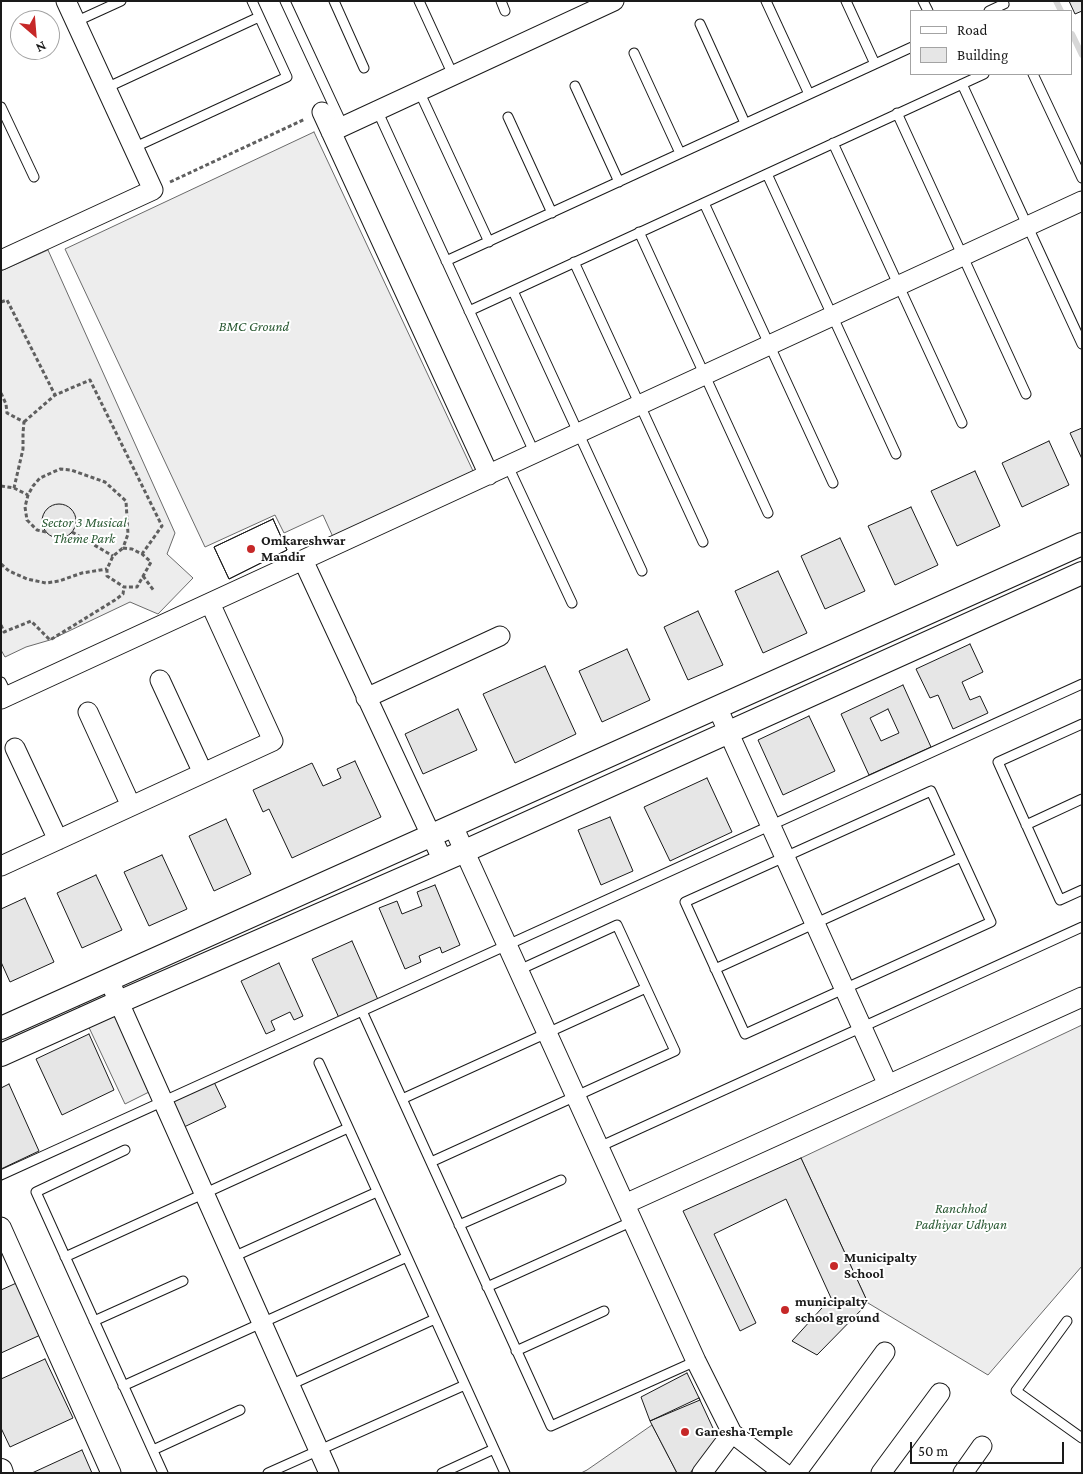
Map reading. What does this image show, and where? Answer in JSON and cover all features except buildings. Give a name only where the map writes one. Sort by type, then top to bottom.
[{"type":"street","points":[[1,260],[152,190],[66,1]]},
{"type":"street","points":[[337,129],[614,1]]},
{"type":"street","points":[[322,112],[337,129],[489,475]]},
{"type":"street","points":[[3,692],[210,603],[1082,202]]},
{"type":"street","points":[[1,1028],[1076,547],[1081,575],[465,852],[1,1055]]},
{"type":"street","points":[[303,560],[443,861]]},
{"type":"street","points":[[1,866],[273,741],[210,603]]},
{"type":"street","points":[[366,698],[500,636]]},
{"type":"street","points":[[160,680],[203,773]]},
{"type":"street","points":[[717,708],[888,1085]]},
{"type":"street","points":[[88,712],[131,806]]},
{"type":"street","points":[[15,748],[58,840]]},
{"type":"street","points":[[453,826],[696,1360],[732,1433],[784,1473]]},
{"type":"street","points":[[109,980],[329,1473]]},
{"type":"street","points":[[629,1213],[888,1085],[1082,997]]},
{"type":"street","points":[[1,1227],[111,1473]]},
{"type":"street","points":[[796,1473],[885,1352]]},
{"type":"street","points":[[881,1473],[940,1393]]},
{"type":"street","points":[[702,1473],[732,1433]]},
{"type":"street","points":[[963,1473],[982,1446]]},
{"type":"lane","points":[[75,22],[121,1]]},
{"type":"lane","points":[[133,148],[287,77],[252,1]]},
{"type":"lane","points":[[285,1],[337,129]]},
{"type":"lane","points":[[334,1],[364,68]]},
{"type":"lane","points":[[420,1],[453,75]]},
{"type":"lane","points":[[501,1],[505,11]]},
{"type":"lane","points":[[766,1],[809,94]]},
{"type":"lane","points":[[846,1],[875,64]]},
{"type":"lane","points":[[991,10],[1004,4],[1003,1]]},
{"type":"lane","points":[[106,88],[260,17]]},
{"type":"lane","points":[[700,24],[746,123]]},
{"type":"lane","points":[[446,261],[910,48]]},
{"type":"lane","points":[[634,53],[680,153]]},
{"type":"lane","points":[[469,311],[982,75]]},
{"type":"lane","points":[[1034,75],[1082,178]]},
{"type":"lane","points":[[962,84],[1082,344]]},
{"type":"lane","points":[[574,86],[619,182]]},
{"type":"lane","points":[[420,91],[489,242]]},
{"type":"lane","points":[[1,107],[34,177]]},
{"type":"lane","points":[[377,110],[535,454]]},
{"type":"lane","points":[[898,113],[1026,394]]},
{"type":"lane","points":[[508,117],[552,213]]},
{"type":"lane","points":[[833,143],[962,424]]},
{"type":"lane","points":[[767,174],[896,454]]},
{"type":"lane","points":[[704,203],[833,483]]},
{"type":"lane","points":[[639,232],[768,513]]},
{"type":"lane","points":[[574,262],[704,542]]},
{"type":"lane","points":[[513,291],[642,571]]},
{"type":"lane","points":[[508,466],[572,603]]},
{"type":"lane","points":[[1,1175],[1082,684]]},
{"type":"lane","points":[[1082,724],[998,762],[1060,900],[1082,890]]},
{"type":"lane","points":[[931,791],[991,922],[745,1034],[685,902],[785,857],[931,791]]},
{"type":"lane","points":[[1026,825],[1082,799]]},
{"type":"lane","points":[[715,968],[961,857]]},
{"type":"lane","points":[[431,1162],[675,1051],[617,926],[519,970]]},
{"type":"lane","points":[[599,1147],[1082,927]]},
{"type":"lane","points":[[402,1099],[646,988]]},
{"type":"lane","points":[[362,1011],[516,1351],[552,1426],[696,1360]]},
{"type":"lane","points":[[319,1064],[505,1473]]},
{"type":"lane","points":[[65,1257],[348,1128]]},
{"type":"lane","points":[[125,1150],[36,1192],[163,1473]]},
{"type":"lane","points":[[459,1226],[560,1180]]},
{"type":"lane","points":[[233,1257],[377,1192]]},
{"type":"lane","points":[[487,1287],[629,1213]]},
{"type":"lane","points":[[123,1386],[407,1257]]},
{"type":"lane","points":[[94,1321],[183,1280]]},
{"type":"lane","points":[[516,1351],[604,1311]]},
{"type":"lane","points":[[290,1385],[435,1319]]},
{"type":"lane","points":[[1067,1321],[1016,1391],[1082,1438]]},
{"type":"lane","points":[[268,1473],[465,1385]]},
{"type":"lane","points":[[153,1450],[240,1410]]},
{"type":"lane","points":[[442,1473],[494,1449]]},
{"type":"path","points":[[152,190],[322,112]]},
{"type":"path","points":[[1,302],[7,300],[55,395]]},
{"type":"path","points":[[14,488],[23,449],[24,422],[55,395],[90,380],[162,526],[142,554]]},
{"type":"path","points":[[1,394],[6,404],[7,413],[24,422]]},
{"type":"path","points":[[46,532],[37,530],[27,520],[25,507],[28,495],[40,478],[60,469],[71,470],[105,482],[126,501],[128,534],[123,548],[113,556],[106,568],[107,576],[124,587],[138,587],[151,562],[142,554],[132,549],[123,548]]},
{"type":"path","points":[[1,486],[14,488],[28,495]]},
{"type":"path","points":[[72,532],[113,556]]},
{"type":"path","points":[[1,564],[9,571],[27,580],[46,583],[106,568]]},
{"type":"path","points":[[144,576],[154,591]]},
{"type":"path","points":[[1,625],[4,632],[31,621],[50,640],[115,600],[123,594],[124,587]]},
{"type":"shaded area","name":"BMC Ground","points":[[314,132],[473,471],[333,537],[323,515],[284,533],[275,515],[205,547],[65,249]]},
{"type":"shaded area","name":"Sector 3 Musical Theme Park","points":[[48,250],[175,533],[167,554],[193,578],[158,614],[130,602],[50,640],[26,647],[5,657],[1,650],[1,271]]},
{"type":"shaded area","points":[[106,990],[151,1091],[125,1104],[77,1002]]},
{"type":"shaded area","name":"Ranchhod Padhiyar Udhyan","points":[[1082,1025],[1082,1266],[988,1375],[868,1303],[801,1158]]},
{"type":"shaded area","points":[[652,1425],[677,1473],[581,1473],[587,1470]]},
{"type":"waterway","points":[[1056,1],[1060,10]]},
{"type":"waterway","points":[[1073,36],[1082,55]]},
{"type":"place","name":"Omkareshwar Mandir","points":[[251,549]]},
{"type":"place","name":"Municipalty School","points":[[834,1266]]},
{"type":"place","name":"municipalty school ground","points":[[785,1310]]},
{"type":"place","name":"Ganesha Temple","points":[[685,1432]]}]
